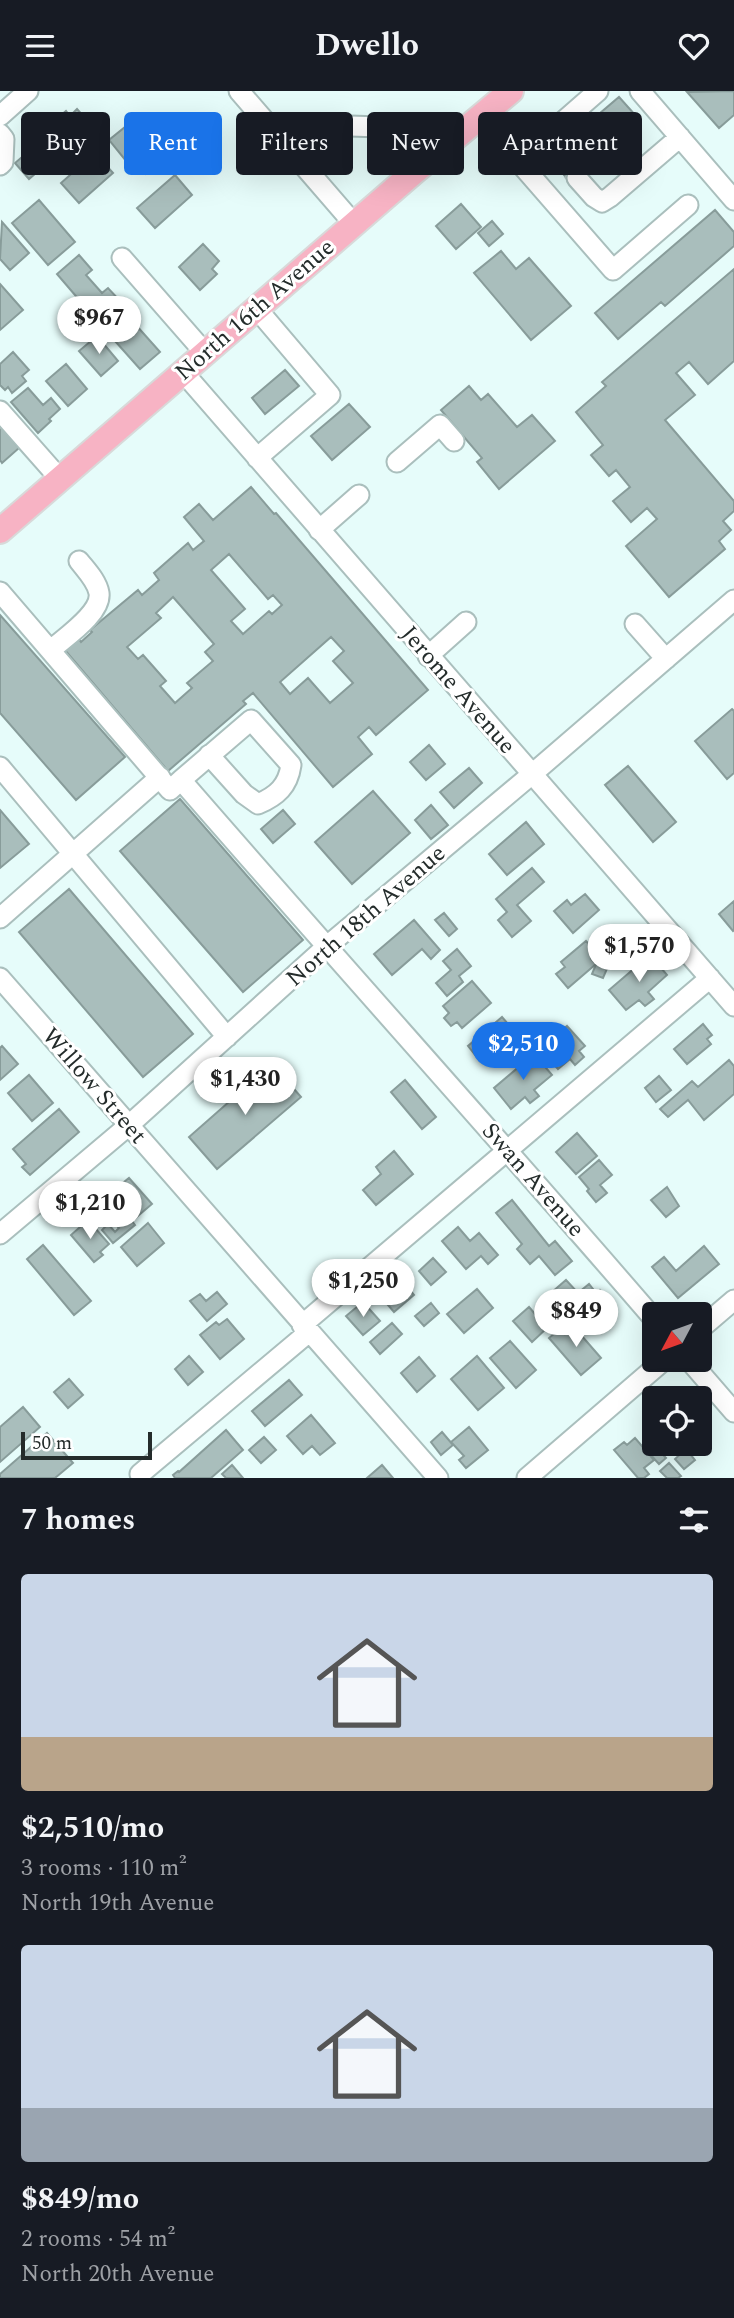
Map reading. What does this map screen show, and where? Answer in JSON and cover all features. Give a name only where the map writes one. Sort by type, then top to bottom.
[{"type":"main road","name":"North 16th Avenue","points":[[486,112],[511,91]]},
{"type":"main road","name":"North 16th Avenue","points":[[464,130],[478,119]]},
{"type":"main road","name":"North 16th Avenue","points":[[0,531],[411,175]]},
{"type":"street","points":[[0,116],[28,91]]},
{"type":"street","points":[[239,91],[257,112]]},
{"type":"street","points":[[587,112],[598,91]]},
{"type":"street","points":[[640,91],[734,200]]},
{"type":"street","points":[[0,135],[4,139],[1,163]]},
{"type":"street","points":[[642,169],[680,137]]},
{"type":"street","points":[[312,175],[354,224]]},
{"type":"street","points":[[530,175],[613,270],[688,205]]},
{"type":"street","points":[[578,178],[594,197],[602,202],[635,175]]},
{"type":"street","points":[[122,258],[205,353]]},
{"type":"street","points":[[257,309],[330,395],[257,458]]},
{"type":"street","name":"Jerome Avenue","points":[[183,372],[734,1006]]},
{"type":"street","points":[[0,411],[60,479]]},
{"type":"street","points":[[397,462],[440,425],[454,441]]},
{"type":"street","points":[[319,530],[359,495]]},
{"type":"street","points":[[51,650],[88,618],[99,602],[99,592],[94,581],[79,561]]},
{"type":"street","points":[[0,592],[170,790],[209,755]]},
{"type":"street","name":"North 18th Avenue","points":[[0,1234],[128,1126],[327,947],[734,600]]},
{"type":"street","points":[[428,656],[466,622]]},
{"type":"street","points":[[635,624],[666,659]]},
{"type":"street","points":[[0,767],[227,1037]]},
{"type":"street","points":[[0,918],[160,777]]},
{"type":"street","name":"Swan Avenue","points":[[181,781],[642,1305]]},
{"type":"street","name":"Willow Street","points":[[0,978],[438,1478]]},
{"type":"street","points":[[140,1474],[508,1150],[710,978]]},
{"type":"street","points":[[712,1319],[734,1300]]},
{"type":"street","points":[[527,1478],[650,1372]]},
{"type":"street","points":[[699,1372],[734,1412]]},
{"type":"building","points":[[734,91],[734,115],[719,128],[687,92]]},
{"type":"building","points":[[619,97],[632,112],[601,112]]},
{"type":"building","points":[[124,128],[124,158],[110,141]]},
{"type":"building","points":[[21,158],[21,170],[15,163]]},
{"type":"building","points":[[110,170],[113,173],[79,203],[61,183],[70,175],[110,175]]},
{"type":"building","points":[[175,175],[192,195],[155,228],[137,208]]},
{"type":"building","points":[[564,175],[580,175],[571,183]]},
{"type":"building","points":[[39,200],[75,242],[48,265],[12,223]]},
{"type":"building","points":[[461,204],[481,227],[456,249],[436,226]]},
{"type":"building","points":[[715,210],[734,232],[734,246],[665,306],[661,302],[618,339],[595,313]]},
{"type":"building","points":[[492,221],[503,234],[489,246],[478,233]]},
{"type":"building","points":[[2,222],[29,253],[10,270],[0,259]]},
{"type":"building","points":[[203,244],[219,261],[212,269],[217,274],[200,290],[179,267]]},
{"type":"building","points":[[501,251],[516,269],[529,258],[571,306],[531,340],[474,273]]},
{"type":"building","points":[[79,255],[92,270],[86,275],[102,293],[108,288],[122,303],[99,323],[57,274]]},
{"type":"building","points":[[734,269],[734,361],[708,384],[689,362],[676,373],[695,395],[665,420],[734,501],[734,511],[723,521],[731,530],[719,541],[725,549],[669,597],[626,546],[657,519],[647,508],[631,522],[613,501],[630,487],[616,470],[609,476],[591,455],[603,445],[576,412],[606,386],[602,382]]},
{"type":"building","points":[[0,284],[23,310],[0,330]]},
{"type":"building","points":[[127,315],[160,352],[140,369],[107,332]]},
{"type":"building","points":[[97,336],[118,361],[101,376],[79,351]]},
{"type":"building","points":[[13,352],[29,370],[22,376],[26,381],[12,393],[8,387],[5,390],[0,385],[0,364]]},
{"type":"building","points":[[66,364],[87,389],[68,406],[46,381]]},
{"type":"building","points":[[285,370],[299,386],[265,414],[252,398]]},
{"type":"building","points":[[469,386],[481,400],[488,394],[517,427],[532,415],[555,441],[499,489],[477,462],[482,458],[441,410]]},
{"type":"building","points":[[28,388],[43,405],[51,398],[60,409],[38,433],[11,402]]},
{"type":"building","points":[[349,404],[370,427],[332,460],[311,436]]},
{"type":"building","points":[[0,426],[19,448],[2,463],[0,460]]},
{"type":"building","points":[[251,487],[428,690],[376,735],[369,727],[358,737],[372,754],[333,787],[253,693],[243,701],[246,704],[168,771],[64,649],[78,638],[81,642],[92,632],[90,630],[138,590],[142,595],[159,580],[154,573],[188,543],[193,550],[204,541],[184,517],[199,504],[213,520]],"holes":[[[229,554],[268,599],[273,595],[282,605],[272,614],[269,611],[243,634],[231,621],[245,609],[211,570]],[[173,597],[214,644],[205,652],[213,661],[187,683],[192,688],[175,703],[160,686],[166,681],[143,655],[138,659],[127,647],[161,618],[156,613]],[[331,637],[344,651],[333,661],[353,683],[330,703],[308,678],[290,694],[280,682]]]},
{"type":"building","points":[[0,615],[125,757],[76,800],[0,713]]},
{"type":"building","points":[[732,709],[734,773],[727,779],[695,741]]},
{"type":"building","points":[[429,745],[445,764],[426,780],[410,762]]},
{"type":"building","points":[[628,766],[676,822],[653,842],[605,785]]},
{"type":"building","points":[[469,768],[482,783],[454,808],[440,792]]},
{"type":"building","points":[[373,791],[410,833],[352,884],[315,842]]},
{"type":"building","points":[[180,799],[303,940],[243,992],[120,851]]},
{"type":"building","points":[[431,805],[448,825],[431,839],[415,820]]},
{"type":"building","points":[[0,810],[29,844],[0,868]]},
{"type":"building","points":[[283,810],[295,824],[273,843],[261,829]]},
{"type":"building","points":[[526,822],[544,844],[507,875],[489,854]]},
{"type":"building","points":[[532,868],[544,882],[517,905],[531,921],[512,937],[498,920],[507,912],[496,899]]},
{"type":"building","points":[[69,889],[193,1034],[143,1077],[19,932]]},
{"type":"building","points":[[585,894],[599,910],[573,933],[554,911],[567,900],[571,905]]},
{"type":"building","points":[[734,901],[734,930],[733,931],[719,914]]},
{"type":"building","points":[[444,913],[457,929],[449,936],[435,920]]},
{"type":"building","points":[[414,920],[440,950],[431,959],[422,949],[392,975],[374,954]]},
{"type":"building","points":[[610,931],[621,936],[603,978],[592,974]]},
{"type":"building","points":[[586,941],[597,953],[591,959],[596,964],[568,988],[556,974],[565,967],[561,962]]},
{"type":"building","points":[[457,949],[471,966],[459,976],[463,982],[447,996],[436,983],[451,970],[443,961]]},
{"type":"building","points":[[650,955],[667,975],[648,992],[654,999],[645,1006],[639,1000],[626,1010],[609,990]]},
{"type":"building","points":[[472,981],[491,1003],[462,1028],[457,1022],[451,1026],[444,1018],[449,1013],[443,1006]]},
{"type":"building","points":[[502,1017],[521,1039],[492,1064],[486,1056],[480,1061],[468,1046]]},
{"type":"building","points":[[703,1024],[712,1035],[707,1039],[711,1044],[687,1064],[674,1049]]},
{"type":"building","points":[[567,1026],[585,1046],[579,1051],[584,1057],[575,1065],[570,1059],[558,1069],[540,1049]]},
{"type":"building","points":[[2,1046],[18,1064],[0,1080],[0,1048]]},
{"type":"building","points":[[534,1054],[552,1075],[534,1090],[539,1096],[530,1103],[525,1097],[511,1109],[494,1088]]},
{"type":"building","points":[[729,1060],[734,1066],[734,1094],[704,1120],[688,1100],[668,1117],[660,1109],[692,1081],[698,1087]]},
{"type":"building","points":[[272,1064],[301,1097],[217,1169],[189,1137]]},
{"type":"building","points":[[29,1075],[53,1103],[32,1121],[8,1093]]},
{"type":"building","points":[[659,1076],[671,1090],[656,1102],[645,1088]]},
{"type":"building","points":[[405,1080],[436,1117],[422,1129],[391,1092]]},
{"type":"building","points":[[59,1109],[79,1132],[30,1175],[22,1167],[26,1164],[13,1149]]},
{"type":"building","points":[[577,1133],[597,1156],[576,1174],[556,1152]]},
{"type":"building","points":[[394,1151],[413,1174],[376,1205],[363,1190],[381,1174],[376,1167]]},
{"type":"building","points":[[599,1160],[612,1175],[600,1185],[607,1193],[596,1202],[579,1177]]},
{"type":"building","points":[[129,1178],[152,1204],[132,1221],[135,1225],[113,1243],[102,1230],[108,1224],[115,1232],[119,1228],[107,1214],[117,1205],[108,1195]]},
{"type":"building","points":[[667,1187],[679,1206],[666,1217],[651,1200]]},
{"type":"building","points":[[512,1200],[549,1246],[555,1241],[572,1261],[555,1275],[539,1256],[530,1264],[517,1249],[522,1244],[496,1213]]},
{"type":"building","points":[[88,1220],[109,1244],[100,1252],[103,1255],[94,1262],[71,1235]]},
{"type":"building","points":[[148,1223],[164,1243],[137,1266],[121,1247]]},
{"type":"building","points":[[458,1227],[470,1241],[479,1233],[498,1255],[488,1264],[481,1256],[466,1269],[442,1241]]},
{"type":"building","points":[[43,1245],[91,1301],[74,1315],[27,1259]]},
{"type":"building","points":[[704,1246],[719,1264],[678,1298],[652,1267],[664,1257],[676,1271]]},
{"type":"building","points":[[433,1258],[446,1272],[431,1285],[419,1271]]},
{"type":"building","points":[[397,1275],[414,1295],[394,1312],[377,1292]]},
{"type":"building","points":[[566,1280],[578,1293],[589,1284],[597,1294],[600,1290],[610,1302],[589,1320],[572,1300],[564,1306],[552,1292]]},
{"type":"building","points":[[477,1289],[493,1308],[464,1333],[447,1314]]},
{"type":"building","points":[[217,1292],[227,1304],[207,1321],[190,1301],[200,1294],[206,1301]]},
{"type":"building","points":[[363,1302],[380,1321],[363,1335],[346,1316]]},
{"type":"building","points":[[431,1303],[439,1313],[424,1326],[415,1316]]},
{"type":"building","points":[[529,1307],[547,1328],[532,1342],[513,1321]]},
{"type":"building","points":[[227,1319],[244,1339],[220,1359],[200,1335],[216,1322],[219,1325]]},
{"type":"building","points":[[392,1323],[402,1334],[380,1354],[370,1342]]},
{"type":"building","points":[[574,1327],[601,1358],[581,1375],[549,1338],[561,1328],[565,1334]]},
{"type":"building","points":[[510,1341],[536,1370],[516,1388],[490,1358]]},
{"type":"building","points":[[189,1356],[203,1372],[188,1385],[175,1369]]},
{"type":"building","points":[[477,1356],[504,1388],[478,1410],[451,1379]]},
{"type":"building","points":[[419,1357],[435,1376],[417,1392],[401,1373]]},
{"type":"building","points":[[69,1379],[83,1395],[68,1408],[54,1392]]},
{"type":"building","points":[[289,1380],[302,1395],[265,1426],[252,1411]]},
{"type":"building","points":[[23,1407],[40,1427],[0,1462],[0,1427]]},
{"type":"building","points":[[311,1415],[335,1443],[320,1455],[312,1446],[303,1454],[287,1436]]},
{"type":"building","points":[[469,1427],[488,1450],[466,1468],[459,1460],[464,1456],[451,1442]]},
{"type":"building","points":[[226,1430],[243,1450],[211,1478],[175,1478],[173,1475]]},
{"type":"building","points":[[442,1432],[453,1445],[441,1455],[431,1442]]},
{"type":"building","points":[[47,1433],[73,1463],[55,1478],[0,1478],[0,1474]]},
{"type":"building","points":[[264,1437],[276,1450],[261,1463],[249,1450]]},
{"type":"building","points":[[635,1438],[642,1446],[642,1456],[651,1456],[654,1460],[644,1468],[649,1474],[644,1478],[638,1478],[614,1450],[624,1442],[627,1445]]},
{"type":"building","points":[[652,1456],[666,1458],[659,1464]]},
{"type":"building","points":[[678,1456],[692,1456],[695,1460],[684,1469],[675,1459]]},
{"type":"building","points":[[669,1463],[681,1476],[667,1478],[660,1471]]},
{"type":"building","points":[[232,1465],[243,1478],[226,1478],[222,1474]]},
{"type":"building","points":[[382,1465],[393,1478],[367,1478]]}]
